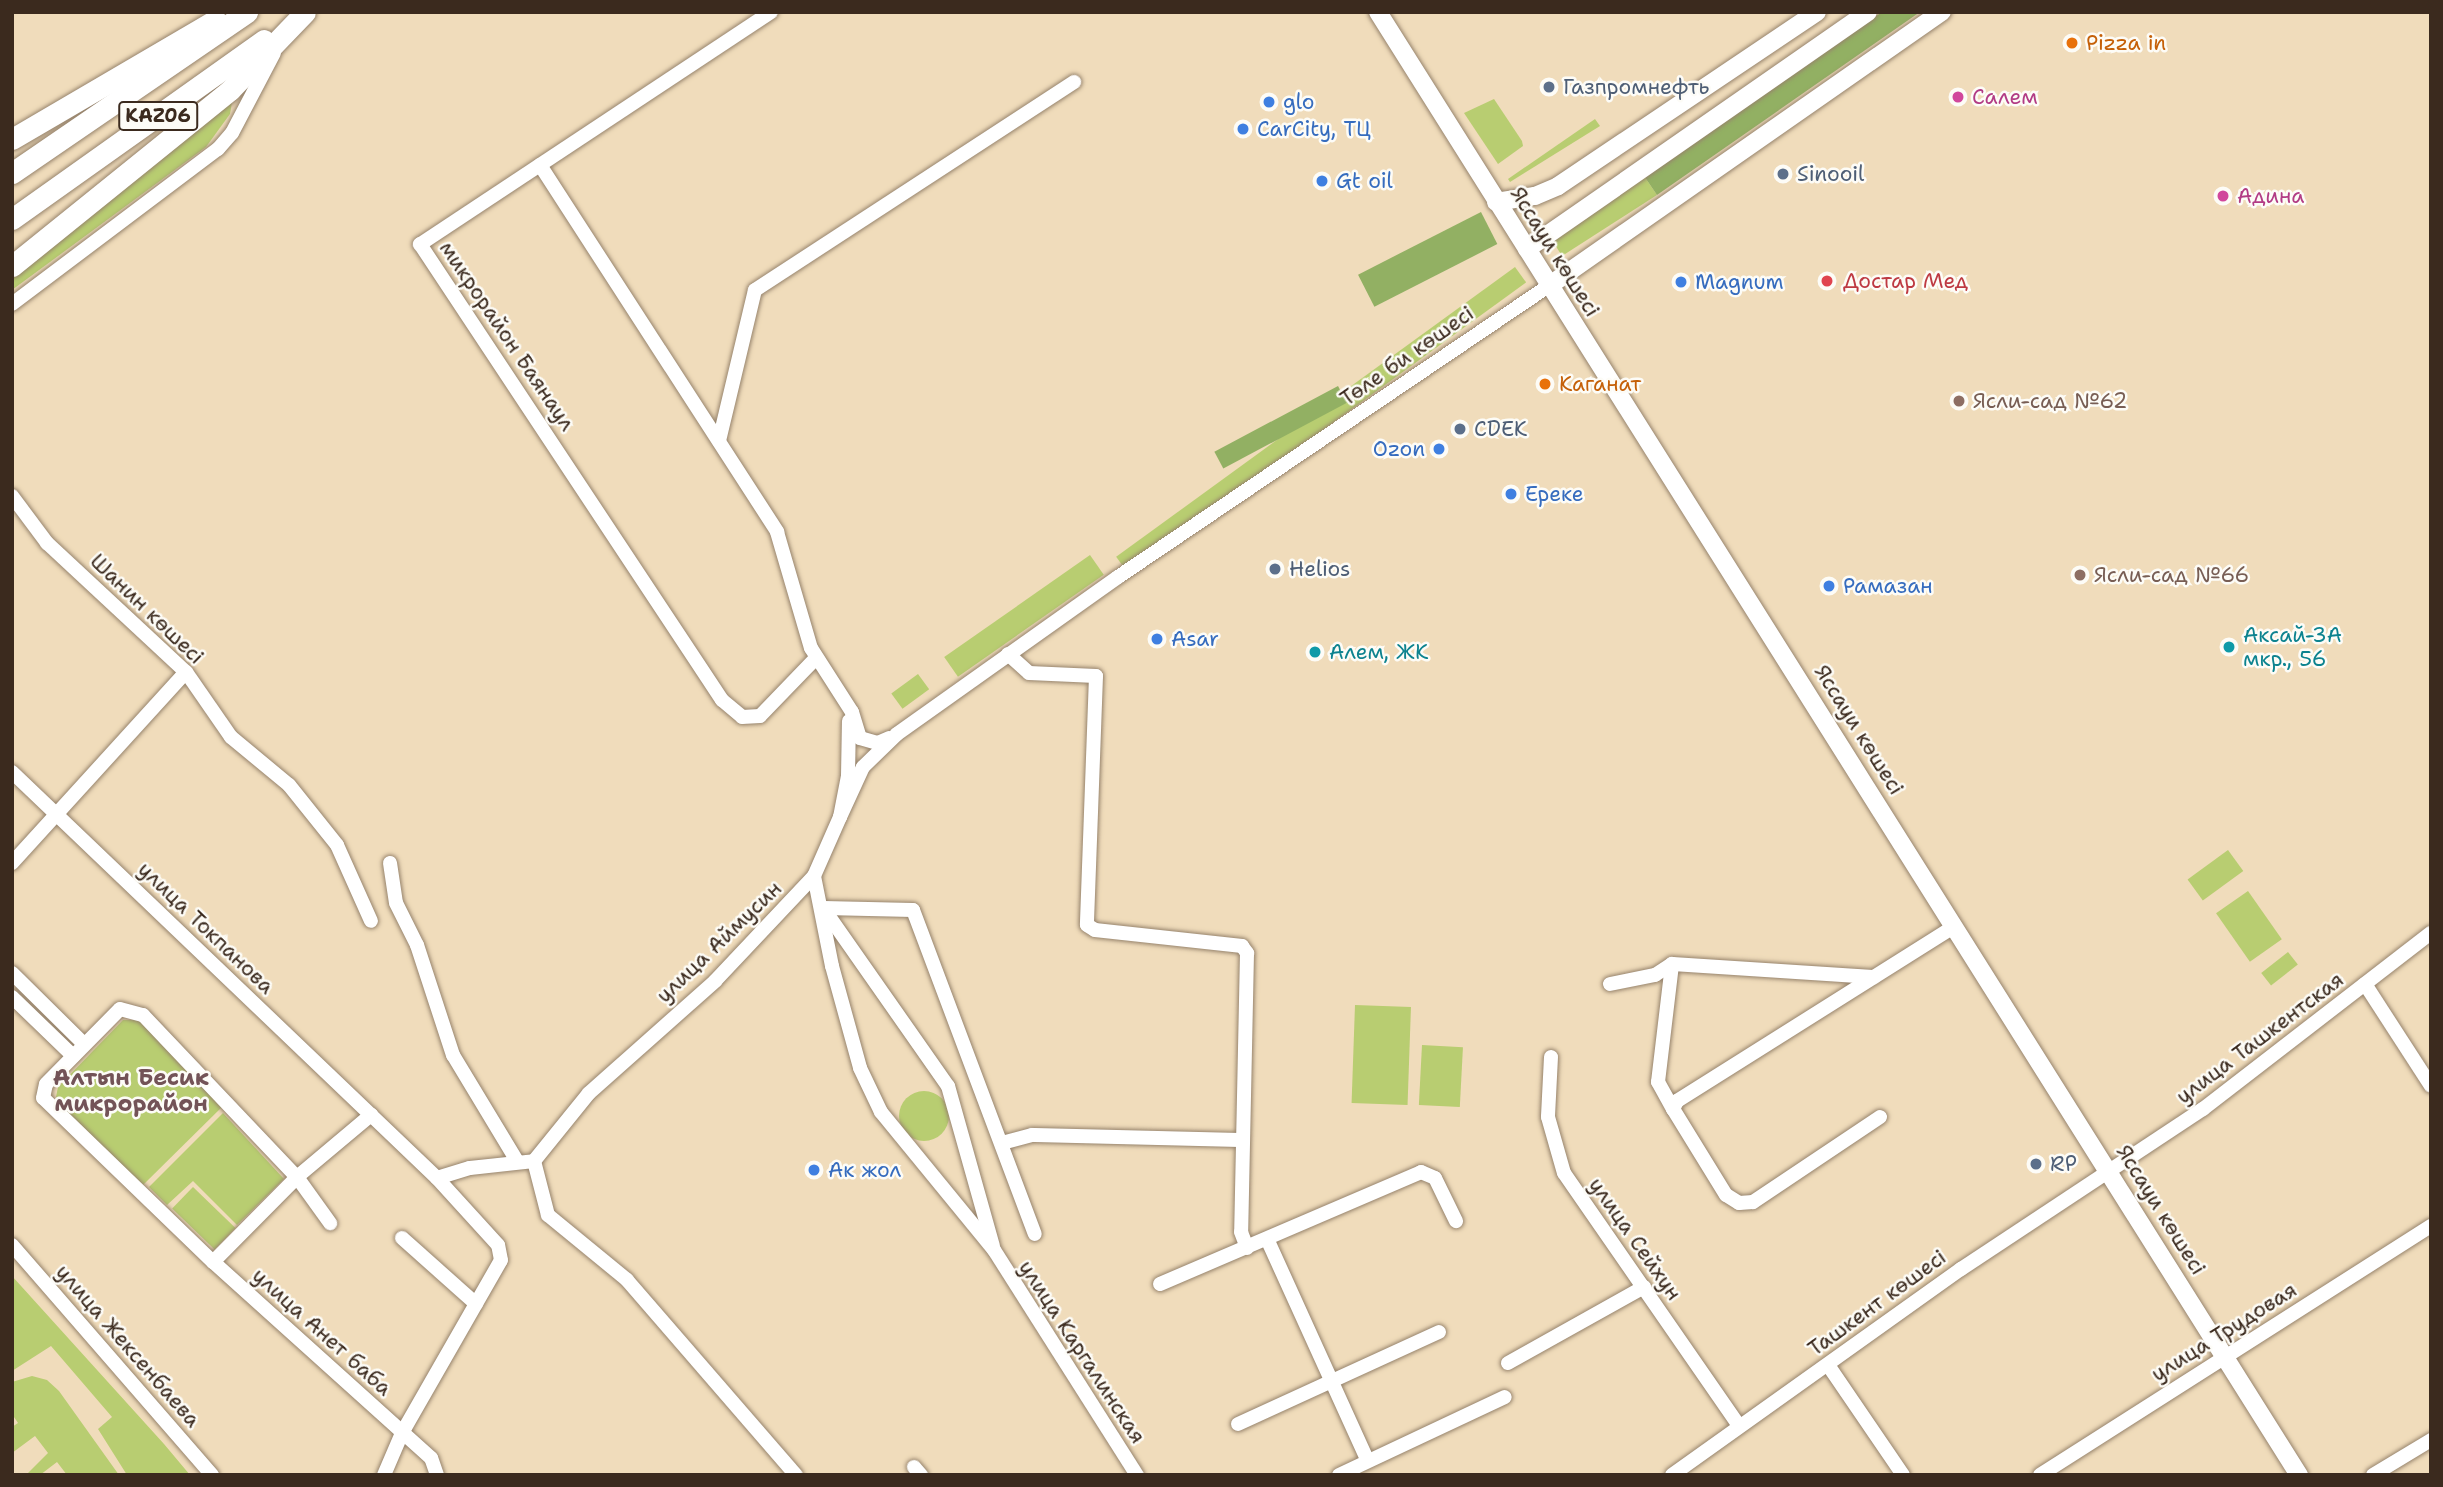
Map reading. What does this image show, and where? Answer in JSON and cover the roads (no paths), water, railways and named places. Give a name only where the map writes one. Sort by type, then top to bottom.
[{"type":"highway","points":[[12,139],[188,34],[231,12]]},
{"type":"highway","name":"KАZ06","points":[[12,173],[247,12]]},
{"type":"highway","points":[[12,266],[230,90],[304,12]]},
{"type":"highway","name":"KАZ06","points":[[12,219],[304,12]]},
{"type":"main road","points":[[1496,202],[1535,196],[1558,186],[1817,12]]},
{"type":"main road","points":[[1527,249],[1868,12]]},
{"type":"main road","name":"Төле би көшесі","points":[[1550,285],[1942,12]]},
{"type":"main road","name":"Яссауи көшесі","points":[[1382,14],[1496,202],[2109,1169],[2299,1475]]},
{"type":"street","name":"микрорайон Баянаул","points":[[771,12],[420,244],[722,700],[742,716],[760,716],[816,659]]},
{"type":"street","points":[[12,304],[218,149],[232,132],[284,34]]},
{"type":"street","points":[[719,441],[755,290],[1074,82]]},
{"type":"street","points":[[540,165],[777,532],[816,659],[852,712],[860,738],[878,743],[897,734]]},
{"type":"street","name":"Төле би көшесі","points":[[840,817],[863,767],[897,734],[1008,654],[1550,285]]},
{"type":"street","name":"Шанин көшесі","points":[[12,496],[47,543],[186,671],[231,737],[289,785],[337,845],[371,921]]},
{"type":"street","points":[[1008,654],[1029,673],[1096,676],[1087,925],[1095,930],[1242,946],[1247,953],[1241,1231],[1247,1248]]},
{"type":"street","points":[[12,863],[186,671]]},
{"type":"street","name":"улица Аймусин","points":[[534,1161],[589,1093],[715,981],[814,876],[840,817],[848,776],[852,712]]},
{"type":"street","name":"улица Токпанова","points":[[12,772],[367,1119],[437,1178],[501,1252],[476,1304]]},
{"type":"street","points":[[390,863],[396,903],[417,945],[453,1055],[517,1161]]},
{"type":"street","points":[[814,876],[824,908],[832,966],[860,1068],[881,1112],[994,1251]]},
{"type":"street","points":[[824,908],[913,911],[1035,1234]]},
{"type":"street","points":[[824,908],[948,1086],[994,1251]]},
{"type":"street","points":[[1673,1109],[1676,1101],[1955,926]]},
{"type":"street","name":"улица Ташкентская","points":[[2109,1169],[2203,1108],[2431,933]]},
{"type":"street","points":[[1610,984],[1656,975],[1672,964],[1874,977]]},
{"type":"street","points":[[1672,964],[1658,1082],[1726,1195],[1739,1203],[1754,1202],[1880,1117]]},
{"type":"street","points":[[12,973],[84,1044]]},
{"type":"street","points":[[2365,985],[2431,1086]]},
{"type":"street","points":[[12,997],[72,1056]]},
{"type":"street","name":"улица Анет баба","points":[[330,1223],[297,1177],[139,1012],[115,1011],[44,1089],[48,1107],[217,1259],[431,1458],[437,1475]]},
{"type":"street","name":"улица Сейхун","points":[[1551,1057],[1548,1117],[1557,1156],[1575,1191],[1739,1426]]},
{"type":"street","points":[[217,1259],[297,1177],[367,1119]]},
{"type":"street","points":[[1002,1143],[1031,1135],[1243,1140]]},
{"type":"street","points":[[437,1178],[517,1161],[534,1161],[548,1215],[627,1280],[796,1475]]},
{"type":"street","name":"Ташкент көшесі","points":[[1672,1475],[2109,1169]]},
{"type":"street","points":[[1160,1284],[1268,1241],[1421,1172],[1435,1178],[1456,1221]]},
{"type":"street","name":"улица Трудовая","points":[[2040,1475],[2431,1226]]},
{"type":"street","points":[[384,1475],[402,1433],[476,1304],[402,1238]]},
{"type":"street","points":[[1268,1241],[1367,1459]]},
{"type":"street","name":"улица Жексенбаева","points":[[12,1245],[212,1475]]},
{"type":"street","name":"улица Каргалинская","points":[[994,1251],[1137,1475]]},
{"type":"street","points":[[1508,1363],[1644,1287]]},
{"type":"street","points":[[1238,1424],[1439,1332]]},
{"type":"street","points":[[1828,1365],[1903,1475]]},
{"type":"street","points":[[1340,1475],[1367,1459],[1505,1396]]},
{"type":"street","points":[[2373,1475],[2431,1440]]},
{"type":"place","name":"Pizza in","points":[[2072,43]]},
{"type":"place","name":"Газпромнефть","points":[[1549,87]]},
{"type":"place","name":"Салем","points":[[1958,97]]},
{"type":"place","name":"glo","points":[[1269,102]]},
{"type":"place","name":"CarCity, ТЦ","points":[[1243,129]]},
{"type":"place","name":"Sinooil","points":[[1783,174]]},
{"type":"place","name":"Gt oil","points":[[1322,181]]},
{"type":"place","name":"Адина","points":[[2223,196]]},
{"type":"place","name":"Достар Мед","points":[[1827,281]]},
{"type":"place","name":"Magnum","points":[[1681,282]]},
{"type":"place","name":"Каганат","points":[[1545,384]]},
{"type":"place","name":"Ясли-сад №62","points":[[1959,401]]},
{"type":"place","name":"CDEK","points":[[1460,429]]},
{"type":"place","name":"Ozon","points":[[1439,449]]},
{"type":"place","name":"Ереке","points":[[1511,494]]},
{"type":"place","name":"Helios","points":[[1275,569]]},
{"type":"place","name":"Ясли-сад №66","points":[[2080,575]]},
{"type":"place","name":"Рамазан","points":[[1829,586]]},
{"type":"place","name":"Asar","points":[[1157,639]]},
{"type":"place","name":"Аксай-3А мкр., 56","points":[[2229,647]]},
{"type":"place","name":"Алем, ЖК","points":[[1315,652]]},
{"type":"place","name":"RP","points":[[2036,1164]]},
{"type":"place","name":"Ак жол","points":[[814,1170]]},
{"type":"district","name":"Алтын Бесик микрорайон","points":[[131,1090]]}]
